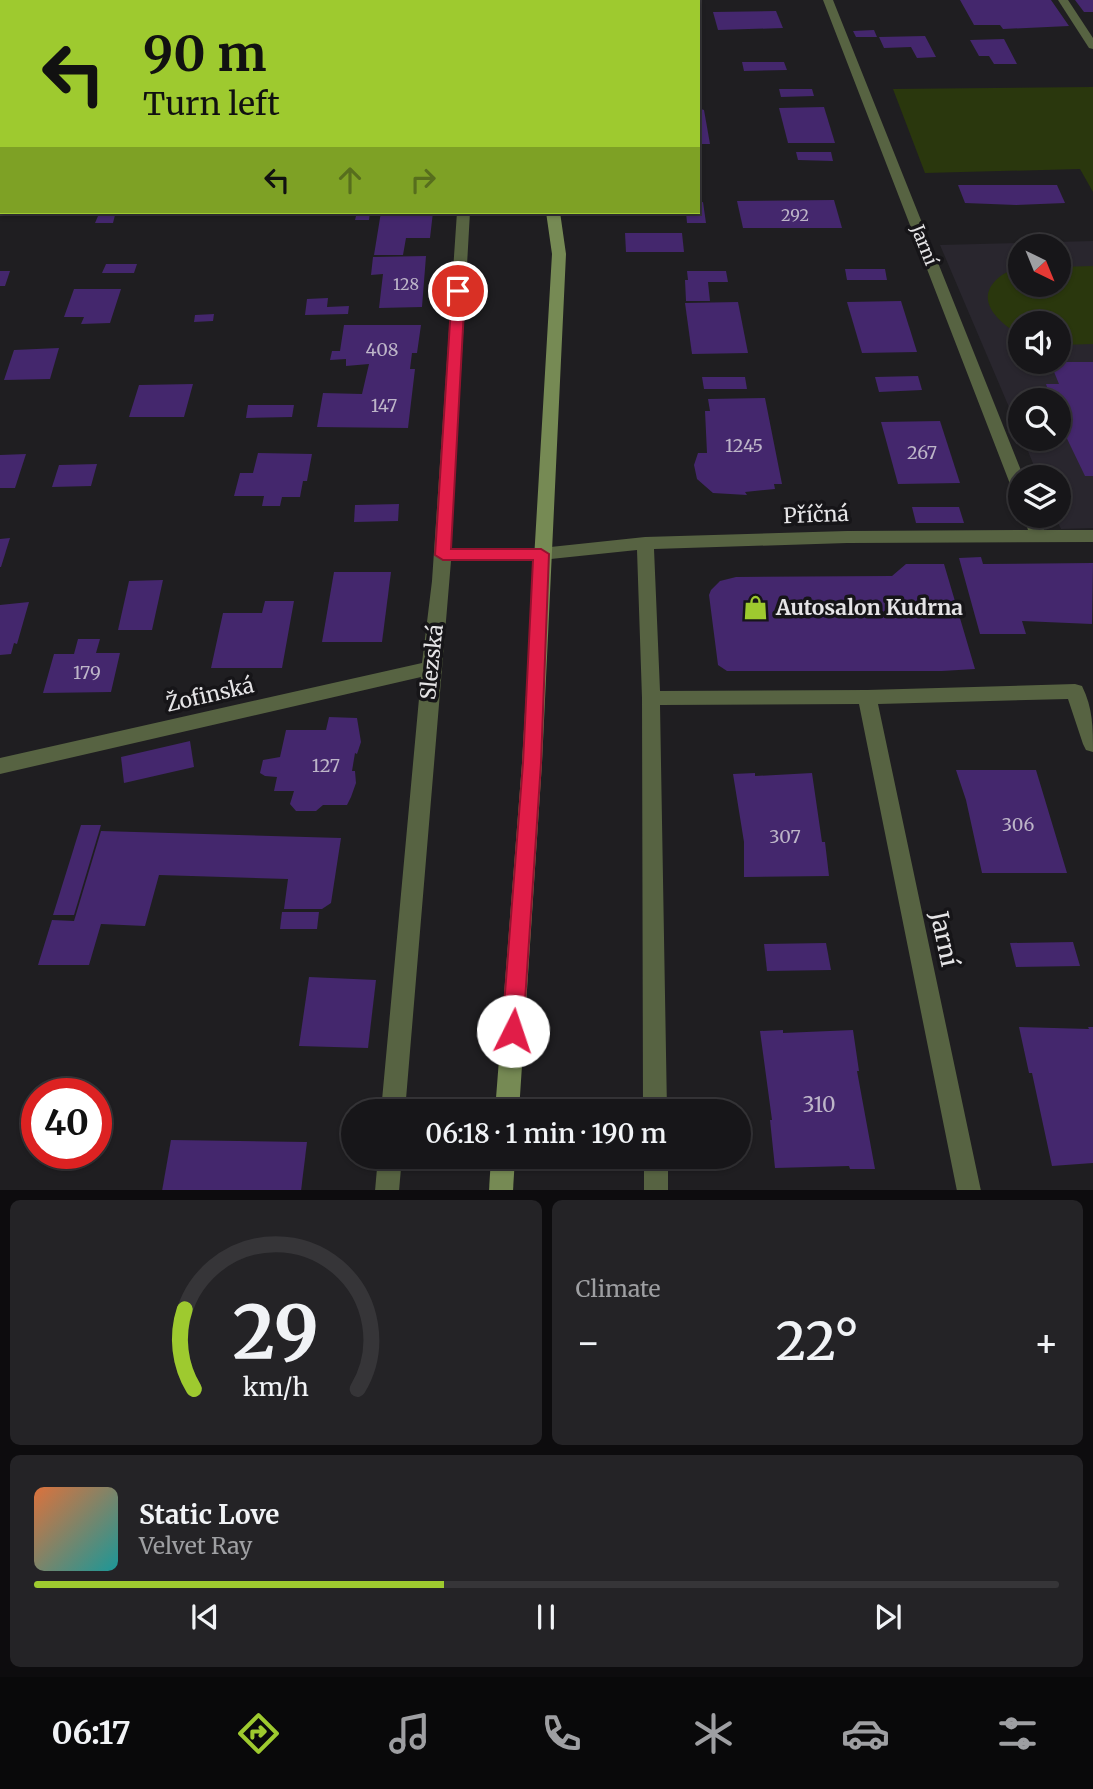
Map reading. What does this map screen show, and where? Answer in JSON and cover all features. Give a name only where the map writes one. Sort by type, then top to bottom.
[{"type":"street","name":"Jarní","points":[[828,0],[1011,465]]},
{"type":"street","points":[[1063,0],[1093,46]]},
{"type":"street","name":"Slezská","points":[[394,1099],[430,668],[443,555],[463,214]]},
{"type":"street","points":[[508,1099],[532,763],[559,254],[553,214]]},
{"type":"street","points":[[1035,528],[1038,536]]},
{"type":"street","name":"Příčná","points":[[443,555],[541,554],[645,543],[848,537],[1093,536]]},
{"type":"street","points":[[645,543],[651,698],[655,1099]]},
{"type":"street","name":"Žofinská","points":[[0,766],[430,668]]},
{"type":"street","points":[[651,698],[867,697],[1075,691],[1093,744]]},
{"type":"street","name":"Jarní","points":[[867,697],[969,1190]]},
{"type":"street","points":[[387,1190],[389,1169]]},
{"type":"street","points":[[501,1190],[502,1169]]},
{"type":"street","points":[[656,1169],[656,1190]]},
{"type":"shaded area","points":[[1093,241],[1093,528],[1061,529],[1071,528],[1071,465],[1034,465],[1028,451],[1071,451],[1071,388],[1008,388],[1008,405],[940,245],[1008,243],[1008,298],[1071,298],[1071,242]]},
{"type":"green space","points":[[1093,87],[1093,192],[1080,169],[925,173],[893,89]]},
{"type":"green space","points":[[1093,266],[1093,344],[1071,345],[1071,311],[1008,311],[1008,327],[993,312],[988,296],[990,288],[1004,274],[1008,272],[1008,298],[1071,298],[1071,267]]},
{"type":"building","points":[[960,0],[1051,0],[1069,26],[1003,29],[1000,25],[974,25]]},
{"type":"building","points":[[1075,0],[1093,0],[1093,12],[1084,12]]},
{"type":"building","points":[[776,11],[783,28],[718,30],[713,12]]},
{"type":"building","points":[[874,30],[877,37],[856,37],[853,31]]},
{"type":"building","points":[[925,36],[936,57],[917,58],[911,47],[884,48],[879,37]]},
{"type":"building","points":[[1004,39],[1017,64],[994,64],[989,56],[979,56],[970,40]]},
{"type":"building","points":[[742,62],[784,62],[787,70],[744,71]]},
{"type":"building","points":[[779,89],[812,89],[814,96],[781,97]]},
{"type":"building","points":[[824,107],[835,143],[788,143],[779,108]]},
{"type":"building","points":[[700,109],[704,110],[710,144],[700,144]]},
{"type":"building","points":[[796,152],[831,152],[833,161],[798,160]]},
{"type":"building","points":[[958,185],[1057,185],[1065,203],[965,203]]},
{"type":"building","points":[[834,200],[842,228],[743,228],[737,201]]},
{"type":"building","points":[[703,202],[706,223],[687,223],[686,214],[700,214],[700,203]]},
{"type":"building","points":[[356,214],[370,214],[369,220],[355,220]]},
{"type":"building","points":[[381,214],[433,214],[430,238],[406,238],[403,255],[374,255]]},
{"type":"building","points":[[115,215],[113,223],[95,223],[98,216]]},
{"type":"building","points":[[625,233],[682,233],[684,252],[626,252]]},
{"type":"building","points":[[426,256],[422,307],[379,308],[383,274],[371,275],[373,257]]},
{"type":"building","points":[[106,264],[137,264],[134,273],[102,273]]},
{"type":"building","points":[[845,269],[885,269],[887,280],[847,280]]},
{"type":"building","points":[[0,271],[10,271],[5,286],[0,286]]},
{"type":"building","points":[[687,271],[726,271],[728,282],[708,282],[710,301],[686,301]]},
{"type":"building","points":[[74,289],[121,289],[110,323],[81,324],[84,317],[64,317]]},
{"type":"building","points":[[328,298],[327,307],[349,306],[348,314],[305,315],[307,299]]},
{"type":"building","points":[[901,301],[917,352],[862,353],[847,302]]},
{"type":"building","points":[[738,302],[748,353],[692,354],[685,303]]},
{"type":"building","points":[[214,314],[213,321],[194,322],[195,315]]},
{"type":"building","points":[[344,325],[421,325],[417,353],[412,353],[410,369],[415,369],[408,428],[317,427],[323,393],[362,394],[369,364],[346,366],[346,359],[330,360],[332,351],[340,351]]},
{"type":"building","points":[[59,348],[50,379],[4,380],[14,350]]},
{"type":"building","points":[[1071,362],[1093,362],[1093,476],[1085,476],[1071,447],[1071,388],[1044,387],[1047,387],[1046,384],[1059,384],[1055,374],[1071,374]]},
{"type":"building","points":[[918,376],[922,390],[879,392],[875,377]]},
{"type":"building","points":[[702,377],[745,377],[747,389],[704,389]]},
{"type":"building","points":[[193,384],[184,417],[129,417],[139,385]]},
{"type":"building","points":[[765,398],[782,484],[774,484],[775,489],[745,492],[747,495],[713,493],[697,479],[694,465],[698,453],[707,453],[705,411],[710,411],[708,399]]},
{"type":"building","points":[[248,405],[294,405],[292,417],[246,418]]},
{"type":"building","points":[[940,421],[960,483],[898,484],[881,422]]},
{"type":"building","points":[[258,453],[312,454],[307,481],[303,481],[300,497],[282,497],[280,506],[262,506],[264,496],[234,496],[240,473],[253,473]]},
{"type":"building","points":[[26,454],[15,488],[0,488],[0,455]]},
{"type":"building","points":[[97,464],[91,486],[52,487],[59,465]]},
{"type":"building","points":[[399,504],[398,521],[354,522],[355,505]]},
{"type":"building","points":[[912,507],[959,507],[964,523],[916,523]]},
{"type":"building","points":[[10,538],[1,567],[0,567],[0,539]]},
{"type":"building","points":[[981,557],[983,564],[1093,563],[1092,624],[1022,621],[1026,634],[980,634],[959,558]]},
{"type":"building","points":[[906,564],[944,564],[975,669],[727,671],[718,665],[709,595],[720,581],[736,577],[892,576]]},
{"type":"building","points":[[334,572],[391,572],[382,642],[322,642]]},
{"type":"building","points":[[163,580],[152,630],[118,630],[129,581]]},
{"type":"building","points":[[265,601],[294,601],[282,668],[211,668],[223,613],[262,613]]},
{"type":"building","points":[[29,602],[17,644],[14,643],[11,654],[0,655],[0,605]]},
{"type":"building","points":[[78,639],[100,639],[96,653],[120,653],[111,692],[43,693],[54,654],[74,654]]},
{"type":"building","points":[[329,717],[357,718],[361,742],[357,754],[355,753],[352,771],[355,771],[356,783],[347,805],[323,805],[316,811],[296,811],[290,804],[294,791],[274,791],[277,777],[260,773],[263,760],[280,757],[286,730],[326,730]]},
{"type":"building","points":[[190,741],[194,767],[124,783],[121,757]]},
{"type":"building","points":[[956,770],[1036,770],[1067,873],[982,873],[966,800]]},
{"type":"building","points":[[755,773],[755,776],[812,773],[829,876],[744,877],[744,842],[733,774]]},
{"type":"building","points":[[81,825],[101,825],[74,915],[53,915]]},
{"type":"building","points":[[101,831],[341,838],[331,903],[322,909],[284,909],[288,879],[159,875],[145,926],[101,924],[89,965],[38,965],[52,920],[74,921]]},
{"type":"building","points":[[282,912],[319,912],[317,929],[280,929]]},
{"type":"building","points":[[1073,942],[1080,966],[1016,967],[1010,943]]},
{"type":"building","points":[[826,943],[831,970],[767,971],[764,944]]},
{"type":"building","points":[[309,977],[376,980],[368,1048],[299,1046]]},
{"type":"building","points":[[1019,1027],[1093,1027],[1093,1163],[1052,1166]]},
{"type":"building","points":[[783,1030],[783,1033],[853,1030],[857,1071],[875,1169],[850,1169],[849,1166],[775,1168],[772,1120],[760,1031]]},
{"type":"building","points":[[171,1140],[307,1142],[301,1190],[162,1190]]},
{"type":"place","name":"Autosalon Kudrna","points":[[756,608]]},
{"type":"route","points":[[458,291],[443,555],[541,554],[532,763],[513,1031]]}]
